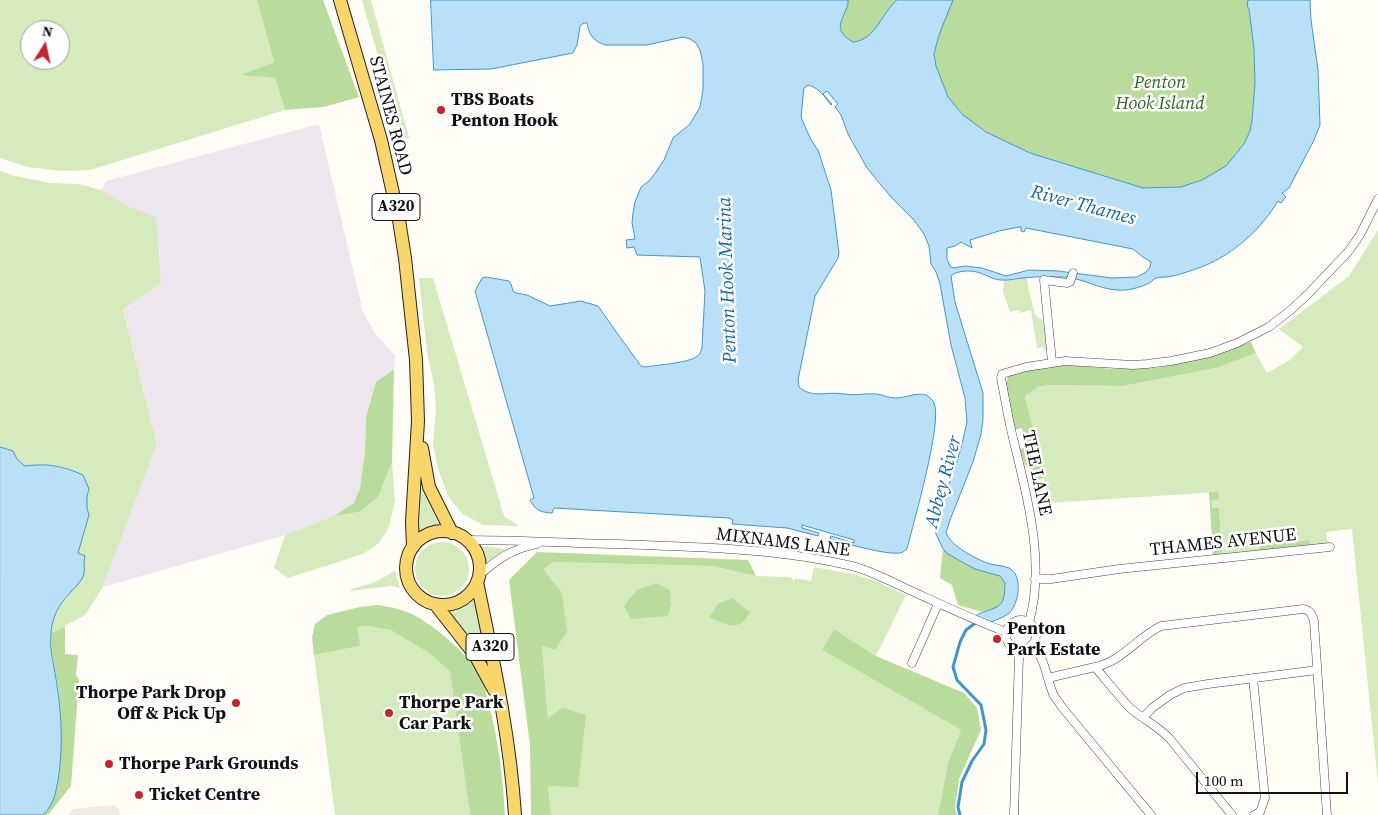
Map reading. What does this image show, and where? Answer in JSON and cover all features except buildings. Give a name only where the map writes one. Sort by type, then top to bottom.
[{"type":"main road","name":"STAINES ROAD","points":[[340,0],[381,140],[399,220],[409,284],[416,360],[418,421],[412,522],[413,547]]},
{"type":"main road","name":"STAINES ROAD","points":[[418,421],[429,487],[452,533]]},
{"type":"main road","points":[[440,532],[452,533],[460,535],[473,547],[478,556],[480,566],[478,579],[472,591],[465,598],[451,604],[435,604],[417,595],[408,580],[406,564],[413,547],[420,540],[430,534],[440,532]]},
{"type":"main road","name":"A320","points":[[478,579],[513,781],[515,815]]},
{"type":"main road","name":"A320","points":[[435,604],[475,655],[492,686],[502,711]]},
{"type":"street","points":[[1072,276],[1070,282],[1067,283],[1044,280],[1052,362],[1077,361],[1133,365],[1210,353],[1237,343],[1269,327],[1307,295],[1348,252],[1360,235],[1378,200]]},
{"type":"street","name":"THE LANE","points":[[1029,622],[1035,585],[1031,517],[1001,378],[1002,374],[1026,366],[1052,362]]},
{"type":"street","name":"MIXNAMS LANE","points":[[466,540],[684,546],[748,551],[854,566],[1006,632]]},
{"type":"street","name":"MIXNAMS LANE","points":[[478,579],[500,558],[517,550],[543,542]]},
{"type":"street","name":"THAMES AVENUE","points":[[1035,579],[1051,579],[1119,569],[1330,547]]},
{"type":"street","points":[[912,663],[938,604]]},
{"type":"street","points":[[1048,678],[1106,664],[1125,653],[1146,635],[1161,626],[1303,609],[1308,610],[1312,614],[1327,815]]},
{"type":"street","points":[[1024,620],[1033,626],[1035,638],[1031,645],[1018,649],[1008,643],[1006,632],[1012,622],[1024,620]]},
{"type":"street","points":[[1031,645],[1039,654],[1054,696],[1061,706],[1151,815]]},
{"type":"street","points":[[1014,815],[1018,720],[1018,649]]},
{"type":"street","points":[[1095,667],[1129,706],[1142,718],[1164,733],[1232,815]]},
{"type":"street","points":[[1142,718],[1170,695],[1184,688],[1317,670]]},
{"type":"street","points":[[1253,678],[1265,798],[1260,812],[1254,815]]},
{"type":"shaded area","points":[[319,124],[363,312],[376,335],[395,355],[394,369],[376,382],[366,417],[365,452],[360,488],[354,503],[334,516],[285,535],[103,587],[157,444],[123,308],[156,217],[128,206],[101,190],[106,181]]},
{"type":"shaded area","points":[[114,805],[119,809],[120,815],[68,815],[72,809]]},
{"type":"green space","points":[[0,0],[257,0],[274,62],[242,75],[275,78],[285,110],[90,170],[60,171],[28,167],[0,158]]},
{"type":"green space","points":[[257,0],[323,0],[359,97],[324,107],[285,110],[275,78],[241,75],[274,62]]},
{"type":"green space","points":[[362,0],[371,0],[409,138],[401,138]]},
{"type":"green space","points":[[848,0],[897,0],[873,31],[861,40],[853,42],[843,34],[840,25]]},
{"type":"green space","name":"Penton Hook Island","points":[[953,0],[1248,0],[1247,6],[1254,49],[1255,83],[1252,120],[1250,131],[1244,144],[1226,167],[1202,180],[1181,187],[1143,188],[1030,153],[986,132],[963,115],[948,97],[936,66],[934,54],[939,35]]},
{"type":"green space","points":[[0,171],[50,183],[79,184],[101,190],[128,206],[156,217],[161,283],[123,309],[157,444],[103,587],[85,615],[51,633],[57,609],[84,574],[84,561],[78,553],[89,515],[87,496],[67,468],[51,465],[25,466],[17,459],[13,451],[0,447]]},
{"type":"green space","points":[[1378,230],[1378,784],[1352,529],[1326,532],[1328,544],[1311,546],[1309,540],[1262,545],[1258,552],[1222,555],[1219,508],[1212,509],[1211,500],[1218,492],[1049,503],[1025,396],[1038,387],[1050,385],[1123,386],[1216,368],[1256,353],[1267,373],[1290,360],[1303,347],[1279,329],[1349,276]]},
{"type":"green space","points":[[1026,277],[1035,315],[1043,321],[1047,350],[1044,347],[1037,348],[1031,310],[1020,313],[1019,310],[1010,312],[1003,292],[1004,281]]},
{"type":"green space","points":[[419,278],[433,278],[504,516],[519,526],[483,525],[463,514],[449,498],[438,469],[433,444],[436,409],[434,384],[427,353]]},
{"type":"green space","points":[[1251,342],[1256,353],[1216,368],[1123,386],[1050,385],[1038,387],[1025,396],[1044,477],[1033,484],[1030,468],[1025,465],[1020,449],[1026,447],[1022,428],[1014,430],[1005,387],[1008,377],[1026,370],[1068,365],[1112,369],[1157,368],[1216,355]]},
{"type":"green space","points":[[394,369],[392,462],[378,497],[359,512],[334,516],[354,503],[360,488],[365,452],[366,417],[376,382]]},
{"type":"green space","points":[[392,462],[395,501],[389,527],[379,543],[363,554],[288,578],[274,568],[285,535],[334,516],[359,512],[378,497]]},
{"type":"green space","points":[[421,487],[440,527],[418,533],[420,517]]},
{"type":"green space","points":[[1209,492],[1218,492],[1219,499],[1211,500],[1212,508],[1219,508],[1222,555],[1213,556]]},
{"type":"green space","points":[[1309,540],[1311,546],[1258,552],[1262,545]]},
{"type":"green space","points":[[437,542],[447,542],[457,546],[465,554],[469,569],[465,584],[457,592],[447,596],[437,596],[427,592],[419,584],[415,574],[415,564],[419,554],[427,546]]},
{"type":"green space","points":[[478,546],[507,549],[484,567],[482,554]]},
{"type":"green space","points":[[943,549],[975,569],[1000,576],[1006,583],[1003,602],[996,608],[982,612],[958,605],[952,585],[940,578]]},
{"type":"green space","points":[[537,552],[748,560],[756,576],[712,566],[553,562],[543,569],[562,593],[567,631],[555,650],[542,646],[548,718],[562,708],[586,715],[578,787],[548,786],[551,815],[531,815],[530,746],[509,580]]},
{"type":"green space","points":[[553,562],[712,566],[756,576],[789,577],[793,580],[795,578],[811,581],[814,567],[873,580],[906,595],[876,656],[834,629],[822,650],[961,730],[948,763],[938,815],[551,815],[548,786],[578,786],[548,718],[542,646],[555,650],[562,593],[542,569]],"holes":[[[732,598],[750,612],[719,603]]]},
{"type":"green space","points":[[395,570],[400,588],[391,586],[351,591],[351,589],[379,580]]},
{"type":"green space","points":[[656,583],[670,590],[671,605],[668,616],[631,619],[624,606],[637,590]]},
{"type":"green space","points":[[475,594],[491,672],[447,610],[469,600]]},
{"type":"green space","points":[[732,598],[750,612],[744,621],[731,625],[709,617],[719,603]]},
{"type":"green space","points":[[376,605],[399,609],[431,625],[470,661],[482,679],[495,729],[505,815],[470,815],[450,672],[431,654],[391,630],[368,626],[357,627],[360,646],[314,655],[312,637],[315,624],[327,615]]},
{"type":"green space","points":[[65,626],[65,654],[78,655],[76,675],[79,679],[71,786],[48,815],[43,815],[50,806],[55,792],[61,754],[60,709],[51,633]]},
{"type":"green space","name":"Thorpe Park Car Park","points":[[368,626],[391,630],[431,653],[450,672],[470,815],[335,815],[314,655],[360,646],[356,627]]},
{"type":"green space","points":[[834,629],[876,656],[964,693],[977,708],[981,730],[959,779],[955,808],[957,815],[938,815],[948,763],[961,730],[822,650]]},
{"type":"water","points":[[431,0],[848,0],[840,25],[843,34],[853,42],[861,40],[873,31],[897,0],[953,0],[939,35],[934,54],[936,66],[948,97],[963,115],[986,132],[1030,153],[1143,188],[1181,187],[1202,180],[1226,166],[1244,144],[1250,131],[1255,83],[1254,49],[1247,6],[1248,0],[1310,0],[1318,70],[1320,125],[1289,188],[1282,193],[1286,197],[1281,203],[1278,201],[1264,221],[1237,247],[1204,266],[1177,275],[1156,278],[1150,283],[1124,290],[1104,288],[1066,277],[1034,277],[1004,280],[969,271],[951,276],[955,302],[983,393],[983,420],[973,462],[946,533],[953,543],[965,552],[990,564],[1009,568],[1016,576],[1018,595],[1014,607],[1007,615],[991,622],[975,616],[1001,603],[1005,592],[1005,583],[1000,576],[975,569],[948,554],[943,549],[934,526],[954,471],[967,422],[965,398],[951,345],[940,284],[931,264],[929,246],[924,234],[913,219],[891,197],[867,168],[848,134],[841,115],[835,107],[838,104],[827,91],[823,94],[831,105],[815,88],[808,85],[804,88],[801,117],[811,140],[818,150],[831,190],[839,253],[838,258],[815,296],[798,380],[799,387],[804,391],[815,394],[877,394],[896,398],[922,394],[928,396],[933,402],[936,414],[926,474],[907,549],[900,553],[877,551],[834,541],[830,538],[831,536],[854,543],[854,540],[802,525],[802,528],[819,533],[818,536],[787,528],[732,524],[733,520],[729,518],[554,508],[552,513],[541,511],[534,507],[530,500],[534,498],[475,291],[482,278],[486,277],[509,281],[513,291],[516,293],[527,295],[550,306],[581,301],[598,306],[641,366],[679,362],[692,359],[698,355],[702,347],[705,291],[700,257],[637,255],[634,247],[627,248],[626,240],[635,239],[632,223],[633,213],[641,187],[649,181],[664,160],[673,138],[690,124],[700,107],[703,90],[703,64],[700,50],[696,43],[683,37],[647,45],[606,45],[595,40],[589,31],[587,23],[584,23],[580,26],[577,45],[573,53],[491,69],[434,70]],"holes":[[[1021,227],[1021,231],[1024,232],[1026,228],[1133,249],[1151,262],[1150,267],[1146,272],[1137,277],[1112,278],[1058,271],[1029,270],[1006,276],[982,268],[965,266],[953,268],[950,266],[947,259],[947,248],[961,242],[972,248],[970,240],[999,231]]]},
{"type":"water","points":[[0,447],[13,451],[17,459],[25,466],[55,466],[83,475],[89,489],[87,508],[89,515],[78,553],[85,556],[84,574],[80,582],[59,606],[52,627],[51,646],[61,722],[61,757],[54,797],[43,815],[0,815]]},
{"type":"waterway","name":"Abbey River","points":[[960,815],[958,807],[962,782],[972,761],[984,744],[986,730],[981,705],[957,680],[953,667],[960,642],[966,630],[978,621]]},
{"type":"place","name":"TBS Boats Penton Hook","points":[[441,110]]},
{"type":"place","name":"Penton Park Estate","points":[[997,639]]},
{"type":"place","name":"Thorpe Park Drop Off & Pick Up","points":[[236,703]]},
{"type":"place","name":"Thorpe Park Car Park","points":[[389,713]]},
{"type":"place","name":"Thorpe Park Grounds","points":[[109,764]]},
{"type":"place","name":"Ticket Centre","points":[[139,795]]},
{"type":"water label","name":"River Thames","points":[[1083,206]]},
{"type":"water label","name":"Penton Hook Marina","points":[[728,280]]}]
